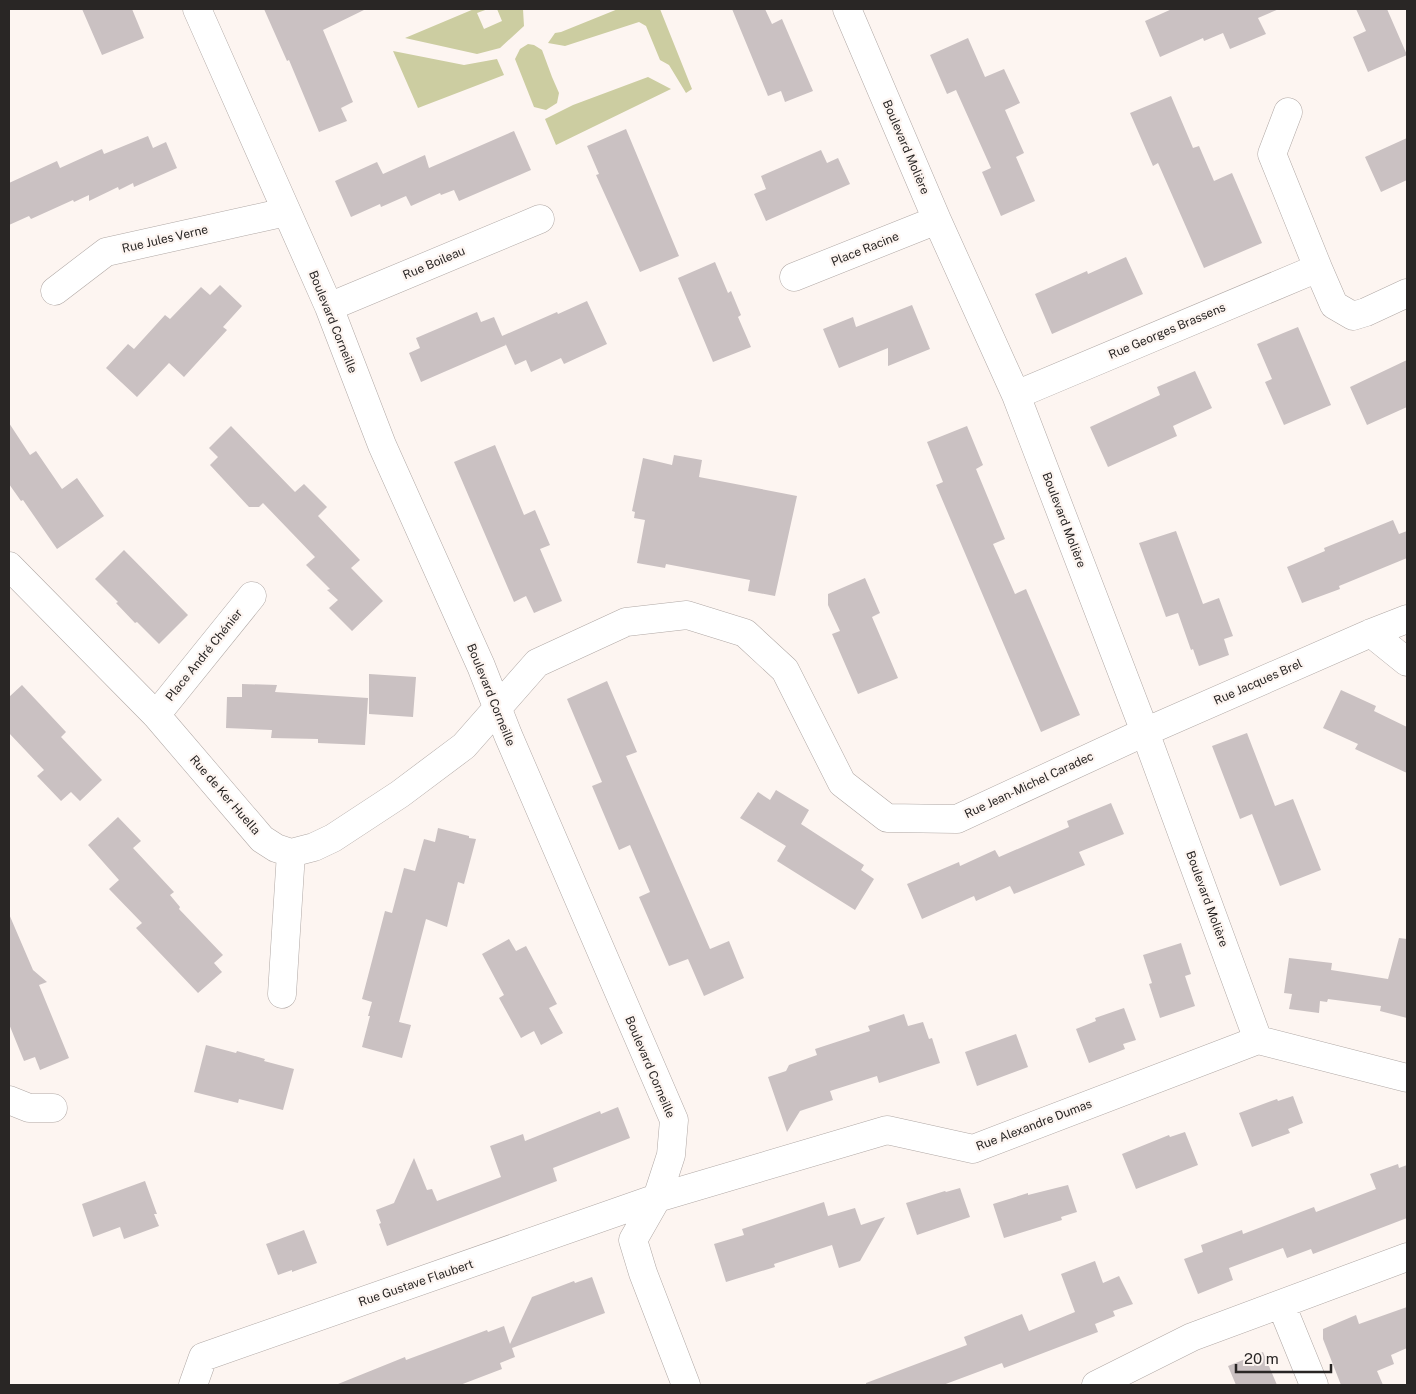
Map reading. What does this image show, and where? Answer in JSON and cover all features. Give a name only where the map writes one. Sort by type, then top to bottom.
[{"type":"street","name":"Boulevard Corneille","points":[[198,9],[328,307],[382,445],[481,666],[496,708],[674,1120],[671,1155],[657,1198],[633,1240],[643,1273],[686,1385]]},
{"type":"street","name":"Boulevard Molière","points":[[847,9],[937,220],[1016,395],[1145,732],[1258,1040]]},
{"type":"street","points":[[1288,112],[1272,154],[1334,304],[1353,316],[1407,293]]},
{"type":"street","name":"Rue Jules Verne","points":[[55,291],[106,252],[286,212]]},
{"type":"street","name":"Rue Boileau","points":[[328,307],[540,219]]},
{"type":"street","name":"Place Racine","points":[[794,277],[937,220]]},
{"type":"street","name":"Rue Georges Brassens","points":[[1016,395],[1318,268]]},
{"type":"street","name":"Rue de Ker Huella","points":[[9,566],[156,715],[262,839],[276,848],[291,853]]},
{"type":"street","name":"Place André Chénier","points":[[156,715],[252,596]]},
{"type":"street","name":"Rue Jean-Michel Caradec","points":[[496,708],[536,663],[626,622],[687,615],[745,633],[785,670],[842,783],[887,818],[957,819],[1145,732]]},
{"type":"street","name":"Rue Jacques Brel","points":[[1145,732],[1407,619]]},
{"type":"street","points":[[1371,633],[1407,662]]},
{"type":"street","points":[[282,994],[291,853],[314,847],[333,838],[400,794],[464,746],[496,708]]},
{"type":"street","points":[[1258,1040],[1407,1078]]},
{"type":"street","name":"Rue Alexandre Dumas","points":[[657,1198],[887,1130],[973,1149],[1258,1040]]},
{"type":"street","points":[[9,1100],[29,1108],[53,1108]]},
{"type":"street","name":"Rue Gustave Flaubert","points":[[193,1385],[203,1357],[657,1198]]},
{"type":"street","points":[[1096,1385],[1192,1337],[1407,1256]]},
{"type":"street","points":[[1282,1304],[1314,1385]]},
{"type":"green space","points":[[474,9],[488,9],[477,13],[484,29],[502,21],[497,9],[523,9],[524,26],[500,48],[477,54],[405,38]]},
{"type":"green space","points":[[618,9],[660,9],[692,89],[686,93],[669,65],[660,60],[646,26],[639,22],[565,46],[548,43],[555,33]]},
{"type":"green space","points":[[528,44],[542,50],[559,93],[557,103],[546,110],[534,107],[515,59],[520,49]]},
{"type":"green space","points":[[393,51],[464,65],[497,59],[504,75],[418,108]]},
{"type":"green space","points":[[648,77],[671,89],[556,145],[545,119],[573,105]]},
{"type":"building","points":[[82,9],[132,9],[144,38],[102,55]]},
{"type":"building","points":[[264,9],[366,9],[323,30],[353,102],[341,108],[347,121],[319,132],[289,60],[287,61]]},
{"type":"building","points":[[732,9],[765,9],[772,24],[782,19],[813,91],[785,102],[781,91],[768,96]]},
{"type":"building","points":[[1172,9],[1279,9],[1258,18],[1266,34],[1230,49],[1223,33],[1204,41],[1203,38],[1160,57],[1145,21]]},
{"type":"building","points":[[1356,9],[1387,9],[1407,55],[1368,72],[1353,37],[1366,31]]},
{"type":"building","points":[[968,38],[985,77],[1004,69],[1020,103],[1005,110],[1024,153],[1016,157],[1035,201],[1001,216],[982,172],[991,168],[956,90],[947,94],[930,55]]},
{"type":"building","points":[[1171,96],[1193,148],[1199,146],[1214,181],[1232,173],[1262,243],[1204,268],[1158,163],[1153,166],[1130,113]]},
{"type":"building","points":[[626,129],[679,256],[640,272],[596,175],[599,174],[587,146]]},
{"type":"building","points":[[514,131],[531,170],[459,201],[454,190],[441,195],[440,193],[411,206],[406,196],[381,207],[380,204],[351,217],[335,181],[377,162],[383,174],[425,155],[429,168]]},
{"type":"building","points":[[148,136],[153,148],[166,142],[177,168],[134,187],[133,183],[119,190],[118,187],[89,201],[89,195],[31,219],[29,216],[9,225],[9,183],[57,161],[60,168],[102,149],[104,154]]},
{"type":"building","points":[[1407,138],[1407,180],[1381,192],[1365,157]]},
{"type":"building","points":[[821,150],[827,163],[838,158],[850,184],[766,221],[754,194],[766,189],[761,176]]},
{"type":"building","points":[[1126,257],[1143,294],[1052,334],[1035,294],[1087,271],[1088,274]]},
{"type":"building","points":[[715,262],[728,293],[731,291],[741,315],[738,317],[751,347],[713,362],[678,278]]},
{"type":"building","points":[[220,285],[242,306],[223,327],[227,330],[184,377],[169,363],[137,397],[106,368],[128,344],[134,349],[165,315],[170,319],[201,287],[210,295]]},
{"type":"building","points":[[587,301],[607,344],[564,364],[561,358],[531,372],[526,360],[515,365],[502,336]]},
{"type":"building","points":[[912,305],[930,349],[888,366],[888,348],[839,368],[823,329],[853,317],[856,327]]},
{"type":"building","points":[[477,312],[481,322],[494,317],[506,345],[421,382],[409,353],[420,348],[416,338]]},
{"type":"building","points":[[1298,327],[1331,405],[1284,425],[1265,382],[1272,379],[1257,344]]},
{"type":"building","points":[[1407,360],[1407,407],[1367,425],[1350,387]]},
{"type":"building","points":[[1195,371],[1212,408],[1173,426],[1177,436],[1108,467],[1090,427],[1160,395],[1157,387]]},
{"type":"building","points":[[9,423],[30,455],[36,451],[62,489],[77,478],[104,516],[57,549],[23,500],[21,501],[9,484]]},
{"type":"building","points":[[231,426],[295,492],[304,484],[327,507],[318,516],[360,560],[351,568],[383,601],[352,631],[329,608],[338,600],[327,590],[330,589],[306,565],[315,557],[263,503],[259,507],[249,507],[210,465],[218,457],[209,448]]},
{"type":"building","points":[[967,426],[983,465],[976,469],[1005,539],[993,544],[1015,594],[1026,589],[1080,715],[1041,732],[936,485],[943,482],[927,442]]},
{"type":"building","points":[[495,445],[524,515],[535,510],[550,545],[540,549],[562,601],[534,613],[526,596],[514,602],[454,462]]},
{"type":"building","points":[[674,455],[702,460],[699,477],[797,496],[775,596],[748,591],[750,580],[666,564],[665,568],[637,563],[645,520],[634,518],[635,512],[632,511],[643,458],[672,465]]},
{"type":"building","points":[[1393,520],[1399,534],[1407,531],[1407,558],[1339,586],[1340,589],[1302,603],[1287,567],[1325,551],[1324,548]]},
{"type":"building","points":[[1176,531],[1203,604],[1219,598],[1233,636],[1224,639],[1229,655],[1199,666],[1193,649],[1191,650],[1178,613],[1166,617],[1139,543]]},
{"type":"building","points":[[124,550],[188,615],[159,644],[137,622],[135,623],[116,603],[118,602],[95,579]]},
{"type":"building","points":[[865,578],[880,613],[872,617],[898,678],[858,694],[832,634],[840,631],[828,605],[828,594]]},
{"type":"building","points":[[369,674],[416,677],[413,717],[369,714]]},
{"type":"building","points":[[607,681],[637,752],[626,756],[710,949],[729,941],[744,978],[704,996],[688,959],[669,966],[639,897],[650,892],[630,845],[619,850],[592,786],[602,782],[567,699]]},
{"type":"building","points":[[242,684],[277,685],[275,692],[368,698],[365,745],[318,743],[318,739],[271,738],[272,730],[226,728],[227,697],[242,697]]},
{"type":"building","points":[[22,685],[66,732],[61,737],[102,780],[80,801],[71,792],[61,801],[37,776],[44,770],[9,733],[9,697]]},
{"type":"building","points":[[1341,690],[1376,706],[1374,711],[1407,727],[1407,773],[1355,749],[1358,744],[1323,728]]},
{"type":"building","points":[[1247,733],[1275,806],[1293,799],[1321,870],[1280,886],[1252,814],[1240,819],[1212,746]]},
{"type":"building","points":[[776,790],[809,810],[801,824],[864,865],[861,870],[874,879],[855,910],[777,861],[786,846],[740,818],[758,792],[770,800]]},
{"type":"building","points":[[1111,803],[1124,834],[1079,852],[1085,865],[1014,894],[1010,886],[976,901],[974,896],[922,919],[907,884],[959,862],[960,866],[995,850],[999,857],[1069,827],[1067,821]]},
{"type":"building","points":[[118,817],[141,841],[133,848],[174,892],[170,895],[180,907],[179,909],[223,955],[214,963],[222,972],[198,993],[136,928],[142,923],[109,889],[119,880],[88,845]]},
{"type":"building","points":[[438,828],[476,839],[464,884],[458,882],[447,927],[426,919],[399,1022],[411,1025],[402,1058],[362,1047],[372,1002],[362,999],[385,911],[392,913],[404,868],[415,871],[424,839],[435,842]]},
{"type":"building","points":[[9,914],[33,970],[47,982],[39,985],[69,1058],[40,1070],[35,1057],[24,1061],[9,1024]]},
{"type":"building","points":[[1399,938],[1407,939],[1407,1018],[1380,1011],[1381,1006],[1328,999],[1327,1002],[1320,1001],[1319,1013],[1289,1009],[1292,994],[1284,993],[1289,958],[1332,963],[1331,970],[1388,979]]},
{"type":"building","points":[[509,939],[516,951],[526,946],[557,1004],[549,1008],[563,1033],[541,1045],[534,1031],[521,1038],[499,998],[504,995],[482,954]]},
{"type":"building","points":[[1181,943],[1191,974],[1185,976],[1195,1006],[1160,1018],[1149,984],[1152,983],[1143,955]]},
{"type":"building","points":[[1124,1008],[1136,1040],[1123,1044],[1125,1049],[1089,1063],[1076,1029],[1096,1021],[1095,1018]]},
{"type":"building","points":[[904,1014],[908,1026],[923,1022],[929,1039],[932,1038],[940,1063],[879,1083],[877,1076],[830,1091],[833,1100],[800,1111],[787,1132],[768,1077],[786,1071],[789,1065],[817,1055],[815,1049],[870,1031],[868,1026]]},
{"type":"building","points":[[1016,1034],[1028,1067],[977,1086],[965,1052]]},
{"type":"building","points":[[206,1045],[236,1053],[237,1051],[294,1069],[283,1110],[239,1099],[238,1103],[194,1092]]},
{"type":"building","points":[[1293,1096],[1303,1123],[1288,1129],[1290,1133],[1252,1147],[1239,1113],[1277,1099],[1278,1101]]},
{"type":"building","points":[[618,1107],[630,1138],[553,1168],[557,1181],[387,1246],[376,1210],[394,1203],[414,1158],[427,1190],[432,1189],[437,1201],[501,1177],[490,1146],[523,1134],[525,1141],[600,1111],[601,1114]]},
{"type":"building","points":[[1185,1132],[1198,1165],[1136,1189],[1122,1154],[1169,1135],[1170,1137]]},
{"type":"building","points":[[1398,1164],[1399,1168],[1407,1165],[1407,1218],[1313,1254],[1311,1249],[1287,1258],[1283,1248],[1229,1268],[1233,1280],[1198,1294],[1184,1259],[1203,1252],[1201,1245],[1242,1230],[1243,1234],[1314,1207],[1316,1212],[1376,1189],[1370,1174]]},
{"type":"building","points":[[145,1181],[157,1214],[154,1214],[159,1226],[124,1239],[120,1227],[93,1237],[82,1204]]},
{"type":"building","points":[[1068,1185],[1077,1212],[1061,1217],[1062,1220],[1004,1238],[993,1204],[1028,1193],[1028,1195]]},
{"type":"building","points":[[960,1188],[970,1217],[917,1235],[906,1203]]},
{"type":"building","points":[[824,1202],[828,1216],[855,1208],[861,1225],[885,1217],[860,1261],[839,1268],[832,1245],[774,1264],[775,1267],[726,1282],[714,1244],[744,1235],[742,1229]]},
{"type":"building","points":[[304,1230],[317,1263],[278,1275],[266,1244]]},
{"type":"building","points":[[1095,1261],[1103,1283],[1119,1276],[1133,1304],[1113,1311],[1115,1316],[1095,1324],[1098,1332],[1004,1368],[1002,1363],[943,1385],[866,1385],[866,1383],[967,1345],[964,1337],[1022,1314],[1029,1331],[1075,1312],[1061,1274]]},
{"type":"building","points":[[592,1277],[605,1313],[512,1348],[515,1357],[500,1363],[502,1369],[460,1385],[338,1385],[405,1357],[406,1360],[487,1330],[488,1332],[504,1326],[510,1344],[532,1297],[574,1281],[575,1283]]},
{"type":"building","points":[[1407,1307],[1407,1348],[1391,1355],[1394,1364],[1377,1371],[1383,1385],[1341,1385],[1323,1339],[1323,1329],[1356,1315],[1359,1324]]},
{"type":"building","points":[[1263,1352],[1277,1385],[1236,1385],[1228,1366]]}]
